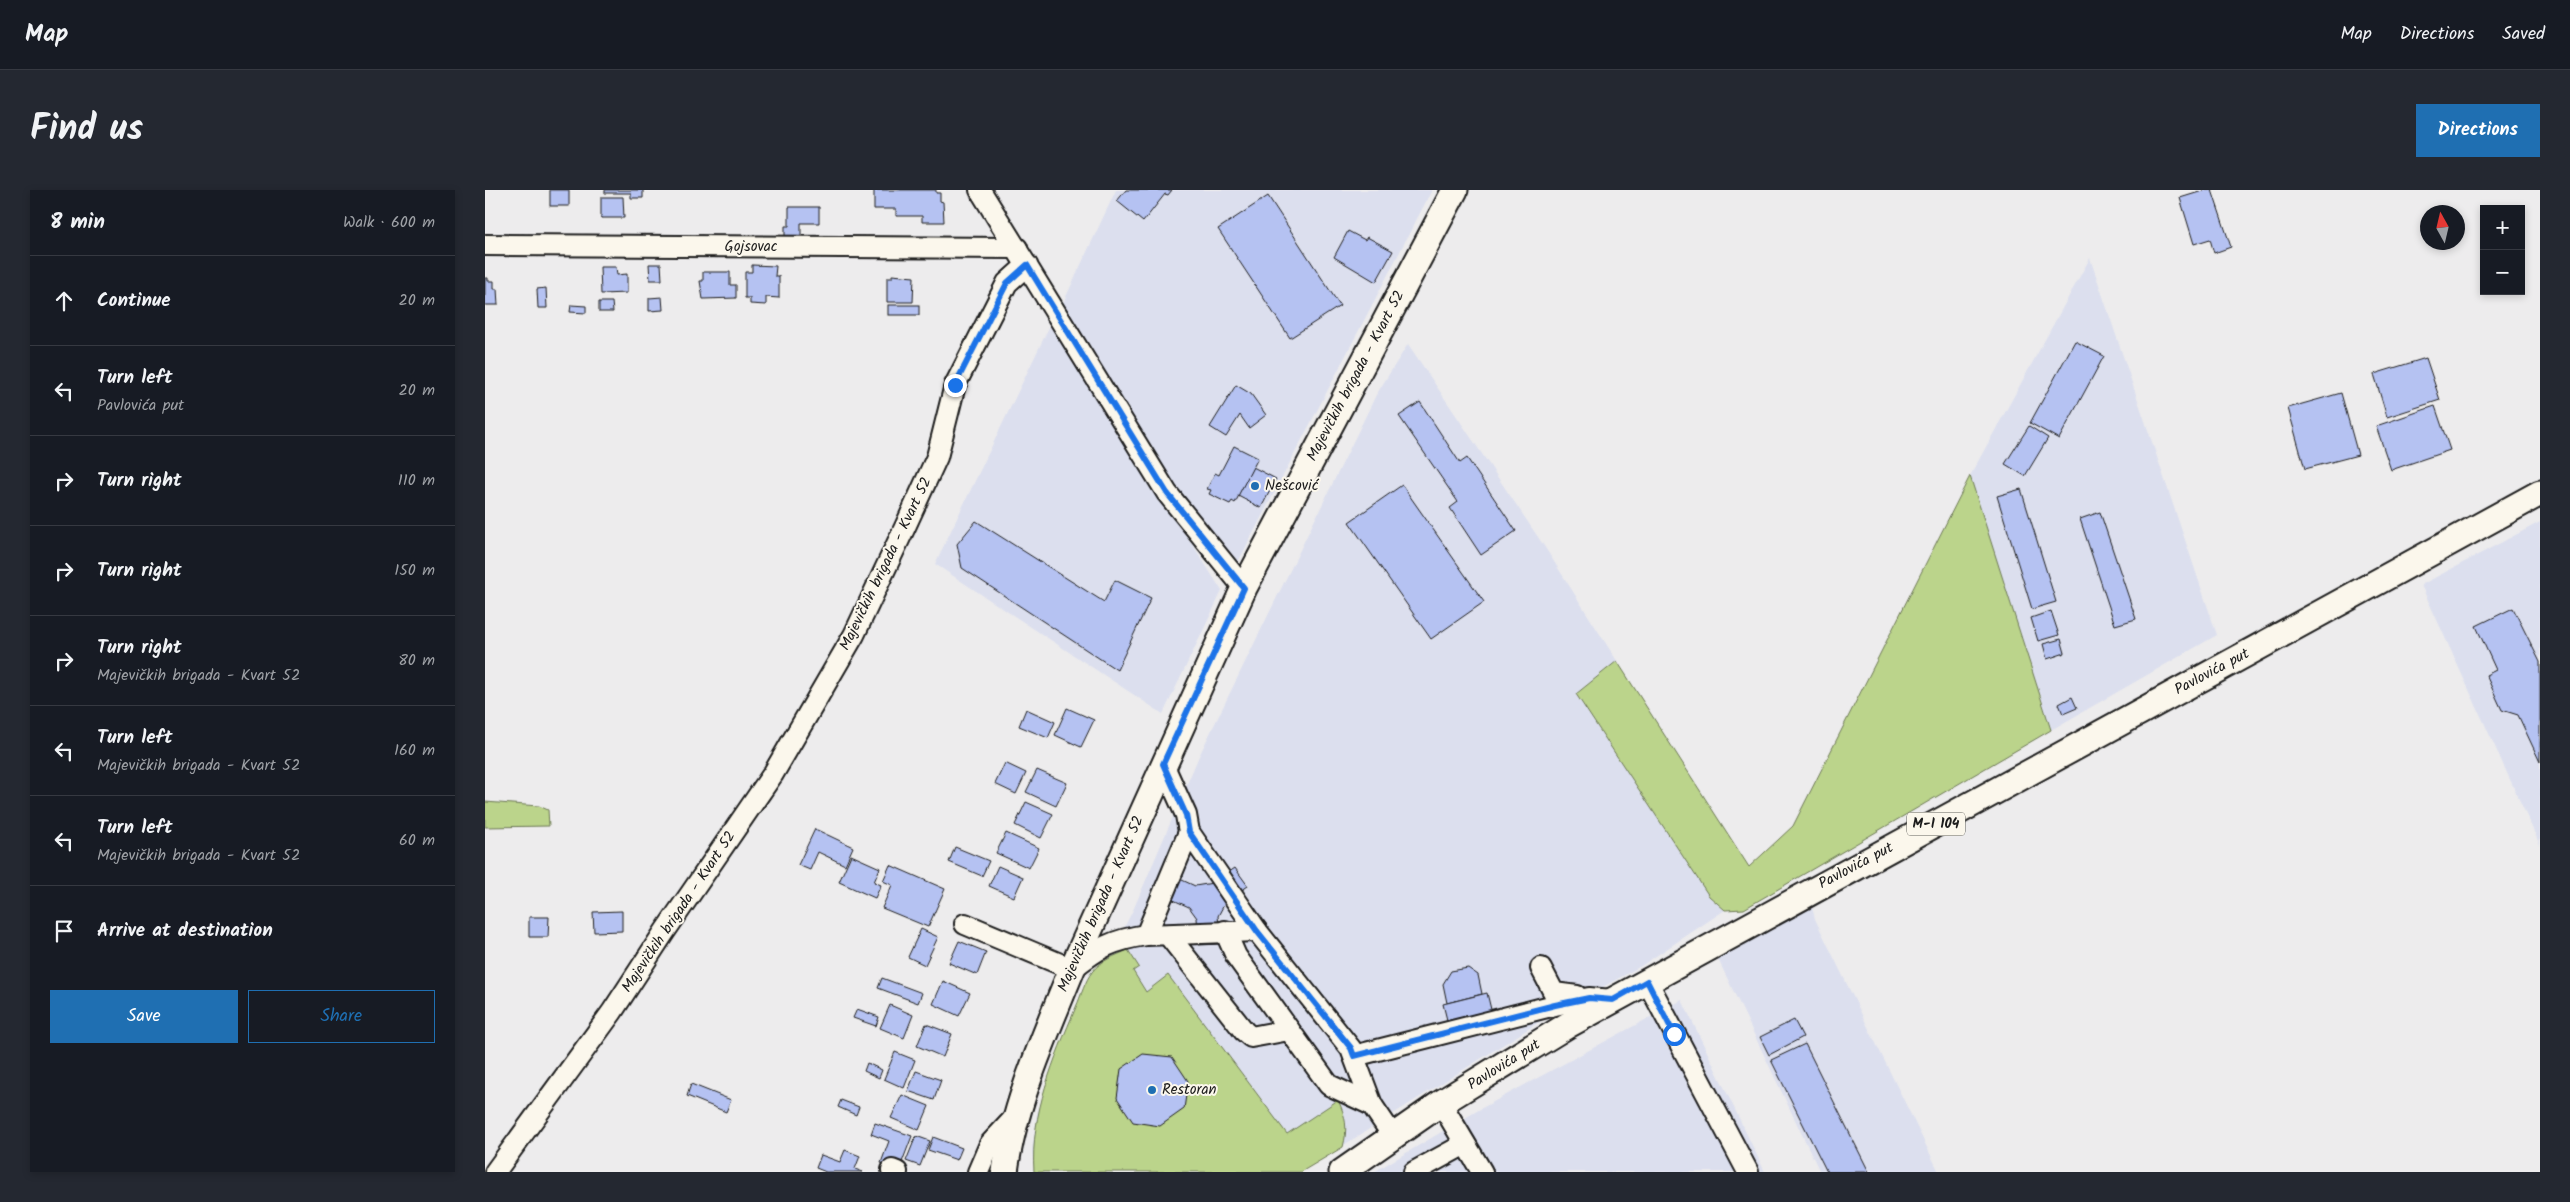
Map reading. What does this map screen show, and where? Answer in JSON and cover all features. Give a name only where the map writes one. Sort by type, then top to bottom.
[{"type":"main road","name":"Majevičkih brigada - Kvart 52","points":[[1018,1114],[1046,1033],[1072,969],[1244,588],[1455,190]]},
{"type":"main road","name":"Pavlovića put","points":[[1342,1172],[1441,1103],[1601,999],[1647,981],[2540,493]]},
{"type":"main road","points":[[1005,1172],[1018,1114]]},
{"type":"main road","points":[[1018,1114],[1019,1172]]},
{"type":"street","points":[[980,190],[1167,493],[1244,588]]},
{"type":"street","name":"Gojsovac","points":[[485,245],[1022,257]]},
{"type":"street","name":"Majevičkih brigada - Kvart 52","points":[[495,1172],[612,1012],[773,774],[854,635],[937,457],[955,385],[1022,257]]},
{"type":"street","points":[[1163,764],[1186,815],[1189,832],[1257,931],[1351,1048],[1372,1105],[1393,1136]]},
{"type":"street","points":[[1146,935],[1189,832]]},
{"type":"street","points":[[965,924],[1072,969],[1098,948],[1129,938],[1146,935],[1169,936],[1225,931],[1257,931]]},
{"type":"street","points":[[1225,931],[1236,956],[1329,1085],[1372,1105]]},
{"type":"street","points":[[1169,936],[1244,1031],[1251,1037],[1289,1030]]},
{"type":"street","points":[[1541,968],[1554,993],[1601,999]]},
{"type":"street","points":[[1647,981],[1748,1172]]},
{"type":"street","points":[[1354,1056],[1601,999]]},
{"type":"street","points":[[1441,1103],[1482,1172]]},
{"type":"street","points":[[978,1172],[990,1144],[1018,1114]]},
{"type":"street","points":[[1414,1172],[1465,1144]]},
{"type":"shaded area","points":[[1116,190],[1432,190],[1237,564],[1177,491],[1063,303]]},
{"type":"shaded area","points":[[2090,258],[2217,635],[2051,730],[1970,476]]},
{"type":"shaded area","points":[[1052,321],[1153,487],[1222,591],[1163,714],[935,564]]},
{"type":"shaded area","points":[[1408,344],[1544,546],[1617,661],[1576,694],[1709,896],[1725,910],[1641,966],[1539,1022],[1301,1172],[1034,1172],[1032,1151],[1037,1114],[1067,1029],[1091,972],[1109,958],[1134,908],[1199,756],[1376,395]]},
{"type":"shaded area","points":[[2540,522],[2540,845],[2421,585]]},
{"type":"shaded area","points":[[1812,907],[1815,919],[1939,1172],[1820,1172],[1718,959]]},
{"type":"shaded area","points":[[1682,1000],[1765,1172],[1374,1172],[1482,1108]]},
{"type":"green space","points":[[1970,476],[2051,730],[1744,909],[1725,910],[1709,896],[1576,694],[1617,661],[1749,867],[1793,826]]},
{"type":"green space","points":[[485,802],[539,806],[548,810],[549,826],[485,827]]},
{"type":"green space","points":[[1128,950],[1139,967],[1133,971],[1146,992],[1168,975],[1287,1134],[1338,1100],[1345,1123],[1343,1147],[1301,1172],[1034,1172],[1036,1129],[1045,1087],[1085,984],[1092,972],[1100,964]]},
{"type":"building","points":[[550,190],[569,190],[569,206],[550,206]]},
{"type":"building","points":[[605,190],[643,190],[643,198],[631,198],[631,193],[605,193]]},
{"type":"building","points":[[874,190],[936,190],[936,193],[940,193],[940,201],[943,202],[944,222],[922,222],[922,216],[896,216],[896,209],[874,209]]},
{"type":"building","points":[[1126,190],[1172,190],[1168,195],[1165,194],[1143,222],[1117,201]]},
{"type":"building","points":[[2212,190],[2231,247],[2214,253],[2210,239],[2194,244],[2180,198]]},
{"type":"building","points":[[1268,196],[1340,306],[1290,338],[1218,229]]},
{"type":"building","points":[[601,197],[623,197],[624,218],[601,218]]},
{"type":"building","points":[[789,207],[819,207],[819,223],[801,223],[801,238],[785,238],[785,226],[789,226]]},
{"type":"building","points":[[1348,231],[1365,240],[1367,237],[1393,251],[1376,282],[1334,257]]},
{"type":"building","points":[[649,264],[661,264],[662,280],[650,280]]},
{"type":"building","points":[[752,265],[776,266],[775,276],[779,276],[779,298],[766,297],[766,305],[750,304],[750,298],[745,298],[745,272],[752,272]]},
{"type":"building","points":[[600,267],[616,267],[617,275],[627,274],[627,293],[601,294]]},
{"type":"building","points":[[703,272],[730,272],[730,285],[736,285],[736,298],[703,299],[700,281],[703,281]]},
{"type":"building","points":[[892,275],[914,277],[913,302],[887,302],[887,278],[892,278]]},
{"type":"building","points":[[485,278],[488,278],[488,281],[494,281],[494,289],[497,289],[498,305],[485,305]]},
{"type":"building","points":[[546,288],[547,308],[538,308],[537,289]]},
{"type":"building","points":[[662,297],[663,310],[649,311],[649,298]]},
{"type":"building","points":[[599,302],[612,302],[613,312],[599,312]]},
{"type":"building","points":[[571,305],[586,306],[586,313],[570,312]]},
{"type":"building","points":[[888,305],[919,305],[919,315],[888,315]]},
{"type":"building","points":[[2075,341],[2104,356],[2059,439],[2030,423]]},
{"type":"building","points":[[2426,358],[2440,400],[2387,417],[2374,374]]},
{"type":"building","points":[[1236,385],[1251,394],[1266,415],[1249,428],[1240,415],[1226,437],[1210,427]]},
{"type":"building","points":[[2341,393],[2358,455],[2305,469],[2288,408]]},
{"type":"building","points":[[1420,402],[1460,463],[1467,458],[1516,531],[1481,555],[1450,508],[1458,502],[1399,416]]},
{"type":"building","points":[[2435,406],[2450,450],[2391,470],[2376,426]]},
{"type":"building","points":[[2029,426],[2048,438],[2025,476],[2005,464]]},
{"type":"building","points":[[1234,446],[1258,458],[1235,503],[1232,501],[1230,504],[1209,494],[1211,490],[1207,489],[1215,473],[1219,475]]},
{"type":"building","points":[[1253,467],[1276,479],[1261,508],[1238,496]]},
{"type":"building","points":[[1402,485],[1484,602],[1431,639],[1349,522]]},
{"type":"building","points":[[2021,489],[2056,602],[2032,609],[1997,496]]},
{"type":"building","points":[[2100,512],[2136,619],[2115,625],[2080,519]]},
{"type":"building","points":[[976,521],[1104,602],[1115,580],[1151,598],[1117,670],[962,568],[957,544]]},
{"type":"building","points":[[2513,608],[2540,662],[2540,762],[2518,715],[2502,710],[2486,675],[2496,670],[2476,626]]},
{"type":"building","points":[[2051,611],[2059,635],[2038,641],[2031,618]]},
{"type":"building","points":[[2061,639],[2065,653],[2047,659],[2043,644]]},
{"type":"building","points":[[2072,697],[2077,708],[2063,714],[2059,704]]},
{"type":"building","points":[[1067,708],[1094,720],[1081,747],[1055,735]]},
{"type":"building","points":[[1026,709],[1055,722],[1048,738],[1019,726]]},
{"type":"building","points":[[1005,763],[1026,773],[1016,794],[995,784]]},
{"type":"building","points":[[1037,770],[1067,783],[1056,806],[1026,792]]},
{"type":"building","points":[[1026,802],[1053,814],[1041,838],[1015,825]]},
{"type":"building","points":[[815,829],[853,847],[845,865],[818,852],[810,870],[798,865]]},
{"type":"building","points":[[1006,833],[1039,848],[1029,868],[996,853]]},
{"type":"building","points":[[955,847],[989,861],[982,876],[949,862]]},
{"type":"building","points":[[851,855],[880,868],[874,882],[881,885],[875,898],[839,882]]},
{"type":"building","points":[[890,865],[945,889],[928,927],[882,908],[892,885],[883,881]]},
{"type":"building","points":[[998,866],[1023,877],[1014,897],[989,886]]},
{"type":"building","points":[[1235,868],[1248,886],[1226,901],[1218,916],[1221,944],[1199,945],[1197,918],[1189,907],[1160,894],[1169,874],[1195,886],[1213,883]]},
{"type":"building","points":[[622,911],[622,931],[594,932],[593,912]]},
{"type":"building","points":[[529,917],[549,917],[548,937],[529,937]]},
{"type":"building","points":[[921,929],[938,937],[925,965],[908,957]]},
{"type":"building","points":[[959,941],[986,952],[977,975],[949,963]]},
{"type":"building","points":[[1468,968],[1478,975],[1482,994],[1447,1003],[1443,984],[1451,971]]},
{"type":"building","points":[[882,978],[922,993],[918,1003],[878,988]]},
{"type":"building","points":[[943,981],[970,993],[959,1016],[933,1004]]},
{"type":"building","points":[[1487,993],[1495,1026],[1451,1036],[1443,1004]]},
{"type":"building","points":[[890,1005],[913,1015],[904,1038],[880,1028]]},
{"type":"building","points":[[857,1009],[879,1017],[876,1026],[853,1018]]},
{"type":"building","points":[[1794,1020],[1803,1037],[1769,1055],[1760,1037]]},
{"type":"building","points":[[926,1024],[952,1034],[943,1057],[917,1046]]},
{"type":"building","points":[[1805,1044],[1869,1172],[1827,1172],[1771,1060]]},
{"type":"building","points":[[895,1052],[915,1060],[904,1088],[884,1079]]},
{"type":"building","name":"Restoran","points":[[1143,1054],[1172,1057],[1188,1081],[1184,1109],[1160,1126],[1133,1122],[1117,1098],[1121,1069]]},
{"type":"building","points":[[867,1063],[882,1070],[879,1078],[864,1071]]},
{"type":"building","points":[[916,1071],[941,1080],[934,1100],[908,1091]]},
{"type":"building","points":[[691,1084],[731,1100],[726,1112],[687,1096]]},
{"type":"building","points":[[902,1095],[929,1106],[919,1130],[891,1118]]},
{"type":"building","points":[[841,1100],[859,1107],[856,1115],[838,1107]]},
{"type":"building","points":[[875,1123],[912,1136],[899,1170],[881,1163],[889,1141],[871,1134]]},
{"type":"building","points":[[916,1136],[930,1141],[920,1166],[906,1161]]},
{"type":"building","points":[[933,1137],[962,1148],[957,1160],[928,1150]]},
{"type":"building","points":[[845,1150],[860,1156],[855,1169],[863,1172],[826,1172],[816,1168],[821,1155],[840,1162]]},
{"type":"place","name":"Nešcović","points":[[1255,486]]},
{"type":"place","name":"Restoran","points":[[1152,1090]]},
{"type":"route","points":[[955,385],[1007,283],[1027,265],[1167,493],[1244,588],[1163,764],[1186,815],[1189,832],[1257,931],[1351,1048],[1354,1056],[1555,1005],[1589,998],[1613,1000],[1647,981],[1674,1034]]}]
